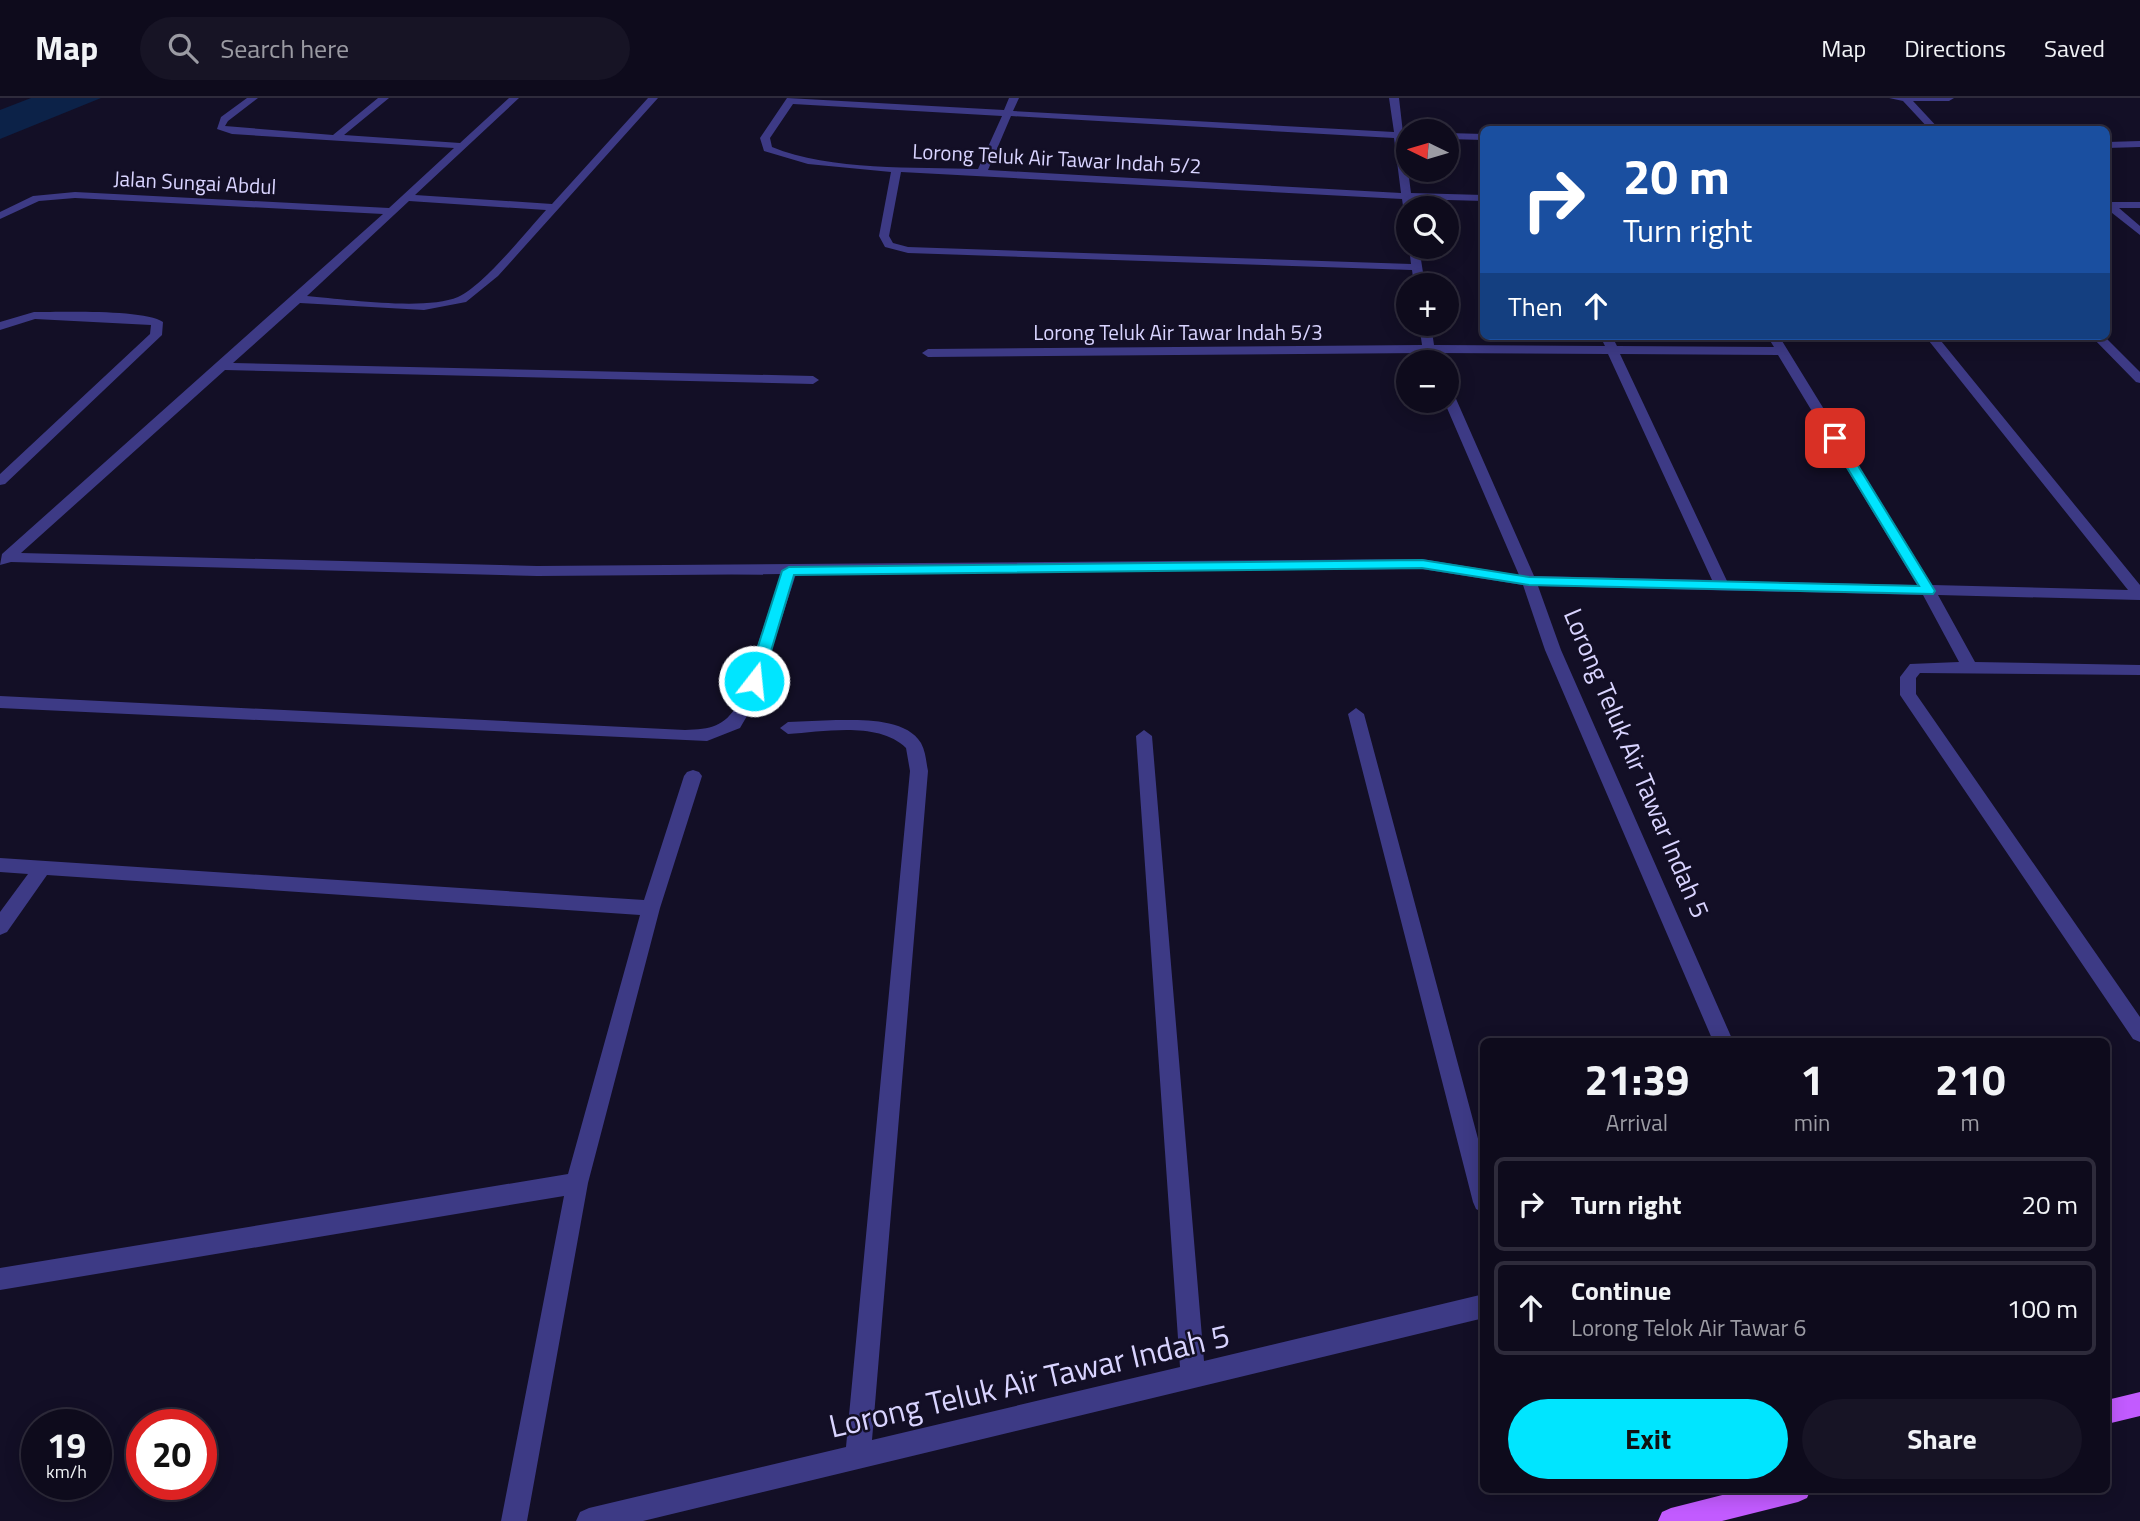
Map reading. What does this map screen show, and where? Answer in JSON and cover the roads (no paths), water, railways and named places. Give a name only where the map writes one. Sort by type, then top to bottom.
[{"type":"main road","points":[[2110,1411],[2140,1404]]},
{"type":"main road","points":[[1671,1521],[1782,1493]]},
{"type":"street","points":[[253,98],[223,119],[220,127],[232,131],[463,146]]},
{"type":"street","points":[[335,138],[384,98]]},
{"type":"street","points":[[4,561],[297,299],[514,98]]},
{"type":"street","points":[[297,299],[424,307],[462,300],[494,274],[653,98]]},
{"type":"street","points":[[982,172],[1014,98]]},
{"type":"street","points":[[1394,98],[1400,119]]},
{"type":"street","points":[[1894,98],[1949,98]]},
{"type":"street","points":[[1905,98],[1932,126]]},
{"type":"street","points":[[791,99],[1396,136]]},
{"type":"street","name":"Lorong Teluk Air Tawar Indah 5/2","points":[[791,99],[765,138],[767,149],[778,156],[897,168],[1406,196]]},
{"type":"street","points":[[1460,136],[1480,137]]},
{"type":"street","points":[[2110,145],[2140,144]]},
{"type":"street","points":[[897,168],[884,236],[889,245],[908,250],[1416,267]]},
{"type":"street","points":[[1406,182],[1406,196]]},
{"type":"street","name":"Jalan Sungai Abdul","points":[[0,216],[37,198],[75,195],[392,211]]},
{"type":"street","name":"Lorong Teluk Air Tawar Indah 5/2","points":[[1459,197],[1480,198]]},
{"type":"street","points":[[406,198],[554,207]]},
{"type":"street","points":[[2110,205],[2140,205]]},
{"type":"street","points":[[2110,207],[2140,232]]},
{"type":"street","points":[[1415,259],[1417,273]]},
{"type":"street","points":[[0,326],[34,315],[131,317],[156,322],[156,335],[0,481]]},
{"type":"street","points":[[1427,336],[1429,349]]},
{"type":"street","points":[[1608,340],[1722,586]]},
{"type":"street","points":[[1775,340],[1928,591],[1970,667]]},
{"type":"street","points":[[1934,340],[2140,595]]},
{"type":"street","points":[[2101,340],[2140,379]]},
{"type":"street","name":"Lorong Teluk Air Tawar Indah 5/3","points":[[928,353],[1429,349],[1782,351]]},
{"type":"street","points":[[221,366],[813,380]]},
{"type":"street","name":"Lorong Teluk Air Tawar Indah 5","points":[[1456,413],[1529,581],[1553,650],[1723,1038]]},
{"type":"street","points":[[4,561],[537,571],[1422,564],[1529,581],[2140,595]]},
{"type":"street","points":[[0,702],[658,735],[707,735],[734,724],[746,705],[789,571]]},
{"type":"street","points":[[2140,670],[1916,668],[1908,677],[1908,695],[2140,1033]]},
{"type":"street","points":[[1356,714],[1480,1187]]},
{"type":"street","points":[[788,728],[866,727],[898,731],[914,745],[919,771],[858,1455]]},
{"type":"street","points":[[1144,736],[1193,1376]]},
{"type":"street","points":[[514,1521],[577,1183],[652,908],[693,776]]},
{"type":"street","points":[[0,865],[652,908]]},
{"type":"street","points":[[0,927],[42,867]]},
{"type":"street","points":[[0,1279],[577,1183]]},
{"type":"street","name":"Lorong Teluk Air Tawar Indah 5","points":[[589,1521],[1480,1307]]},
{"type":"water","points":[[31,98],[101,98],[0,139],[0,110]]}]
